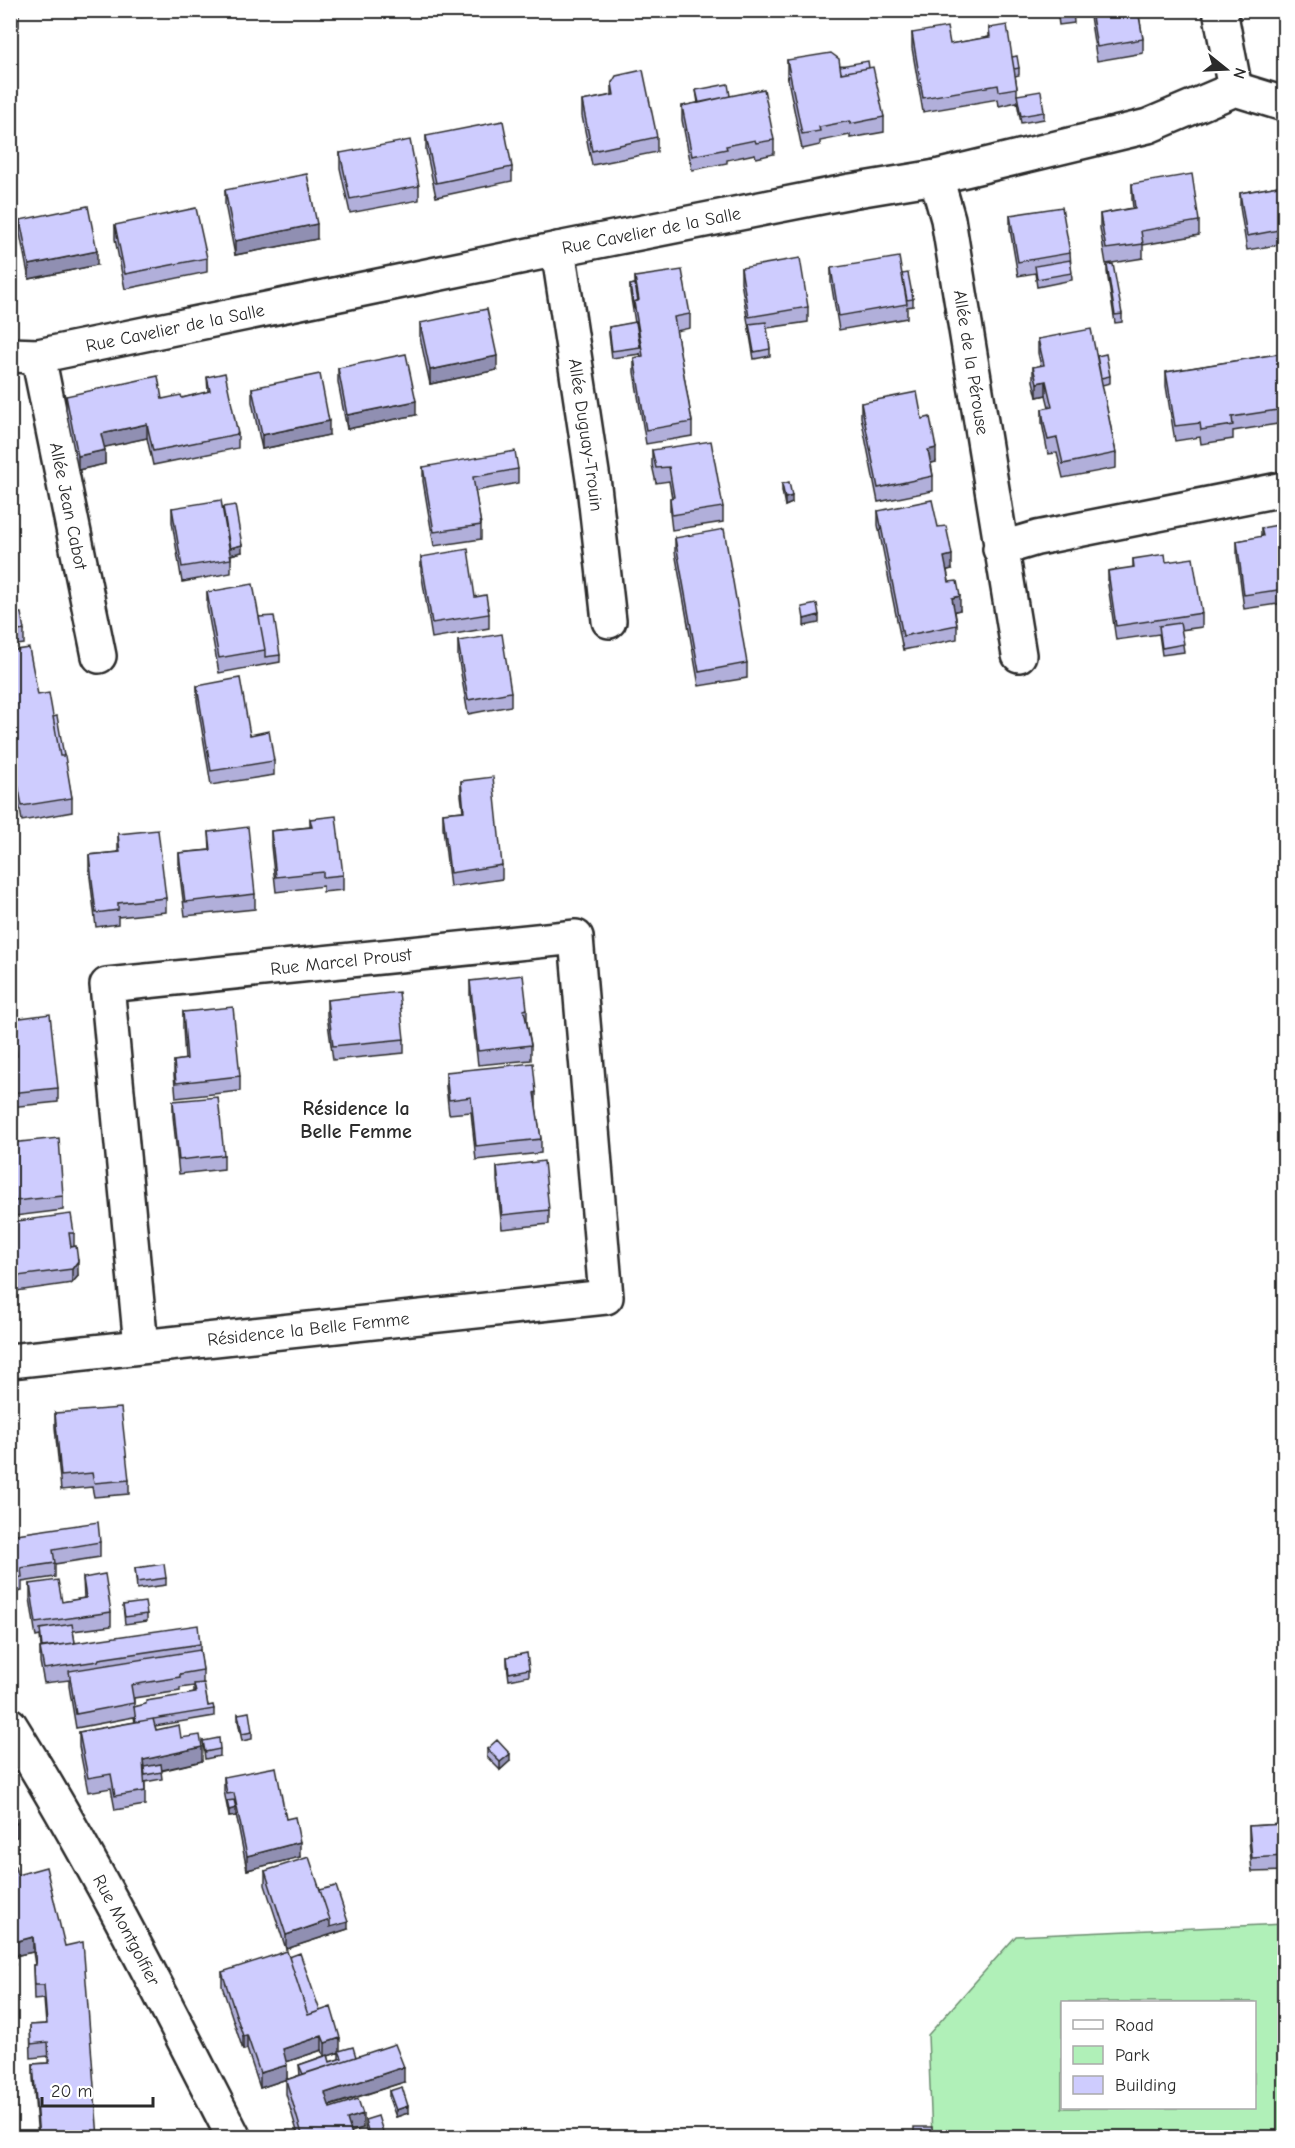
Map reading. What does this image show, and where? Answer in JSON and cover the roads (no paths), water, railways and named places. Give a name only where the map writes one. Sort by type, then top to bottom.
[{"type":"street","points":[[1220,10],[1234,89],[1284,104]]},
{"type":"street","name":"Rue Cavelier de la Salle","points":[[24,356],[851,191],[936,177],[1148,126],[1234,89]]},
{"type":"street","name":"Allée de la Pérouse","points":[[936,177],[948,219],[1019,655]]},
{"type":"street","name":"Allée Duguay-Trouin","points":[[558,249],[594,486],[609,621]]},
{"type":"street","name":"Allée Jean Cabot","points":[[24,356],[99,656]]},
{"type":"street","points":[[1000,549],[1037,538],[1284,489]]},
{"type":"street","name":"Rue Marcel Proust","points":[[141,1346],[107,986],[576,937],[606,1297]]},
{"type":"street","name":"Résidence la Belle Femme","points":[[10,1361],[606,1297]]},
{"type":"street","name":"Rue Montgolfier","points":[[10,1725],[41,1774],[162,1997],[234,2138]]},
{"type":"district","name":"Résidence la Belle Femme","points":[[356,1120]]}]
